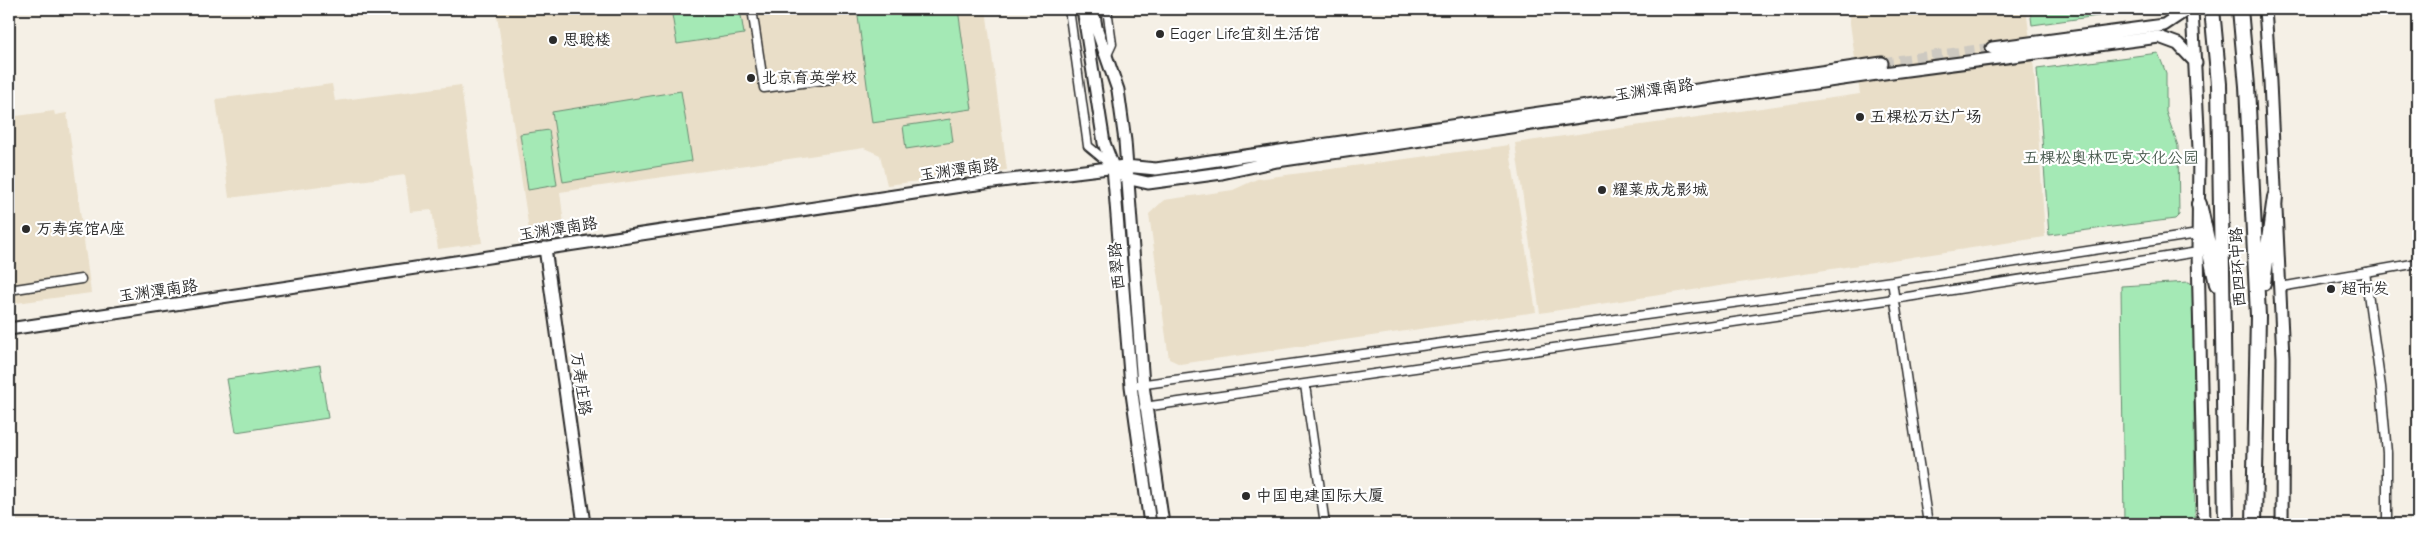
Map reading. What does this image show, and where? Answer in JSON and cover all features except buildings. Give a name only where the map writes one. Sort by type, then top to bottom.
[{"type":"highway","name":"西四环中路","points":[[2212,9],[2219,84],[2226,524]]},
{"type":"highway","name":"西四环中路","points":[[2240,9],[2247,86],[2258,316],[2254,524]]},
{"type":"highway","points":[[2258,316],[2275,197]]},
{"type":"highway","points":[[2199,204],[2223,313]]},
{"type":"street","points":[[752,9],[764,88],[832,79]]},
{"type":"street","points":[[1069,9],[1088,146],[1112,167]]},
{"type":"street","name":"西翠路","points":[[1083,9],[1104,143],[1112,167],[1131,386],[1150,524]]},
{"type":"street","name":"西翠路","points":[[1094,9],[1096,27],[1118,90],[1125,141],[1125,166],[1143,385],[1163,524]]},
{"type":"street","points":[[1106,57],[1112,44],[1107,9]]},
{"type":"street","points":[[1992,48],[2164,25],[2188,9]]},
{"type":"street","points":[[2192,9],[2196,63],[2204,524]]},
{"type":"street","points":[[2265,9],[2283,357],[2282,524]]},
{"type":"street","name":"玉渊潭南路","points":[[1112,167],[1126,178],[1148,183],[1222,174],[1277,161],[1884,73],[2159,37],[2178,44],[2196,63]]},
{"type":"street","name":"玉渊潭南路","points":[[9,329],[952,187],[1112,167],[1125,166],[1156,169],[1882,63]]},
{"type":"street","points":[[1131,386],[1892,281],[2198,234]]},
{"type":"street","name":"万寿庄路","points":[[545,248],[584,524]]},
{"type":"street","points":[[1134,408],[1894,300],[2198,252]]},
{"type":"street","points":[[2280,287],[2418,263]]},
{"type":"street","points":[[2365,272],[2381,387],[2387,453],[2387,524]]},
{"type":"street","points":[[9,290],[81,279]]},
{"type":"street","points":[[1892,281],[1928,524]]},
{"type":"street","points":[[1305,385],[1325,524]]},
{"type":"shaded area","name":"北京育英学校","points":[[496,9],[986,9],[1007,170],[887,185],[880,155],[864,148],[560,192],[565,232],[530,237]]},
{"type":"shaded area","name":"五棵松万达广场","points":[[1848,9],[2026,9],[2034,69],[2045,237],[1540,313],[1515,143],[1860,94]]},
{"type":"shaded area","points":[[332,84],[335,101],[461,85],[482,243],[438,249],[432,210],[410,212],[405,175],[229,198],[216,99]]},
{"type":"shaded area","points":[[54,111],[55,115],[67,113],[91,293],[9,304],[9,117]]},
{"type":"shaded area","points":[[1509,145],[1536,312],[1180,364],[1169,359],[1149,214],[1164,200],[1233,190],[1257,179]]},
{"type":"green space","points":[[671,9],[740,9],[744,34],[677,44]]},
{"type":"green space","points":[[857,9],[958,9],[972,109],[872,123]]},
{"type":"green space","points":[[2030,9],[2149,9],[2032,25]]},
{"type":"green space","name":"五棵松奥林匹克文化公园","points":[[2158,53],[2166,73],[2166,112],[2178,146],[2179,215],[2175,219],[2049,235],[2037,69]]},
{"type":"green space","points":[[681,91],[692,161],[563,182],[552,112]]},
{"type":"green space","points":[[950,119],[953,142],[906,149],[903,126]]},
{"type":"green space","points":[[549,130],[557,185],[528,190],[520,134]]},
{"type":"green space","points":[[2189,282],[2193,285],[2195,524],[2124,524],[2121,286]]},
{"type":"green space","points":[[320,365],[328,418],[236,432],[227,379]]},
{"type":"tunnel","points":[[1882,63],[1992,48]]},
{"type":"place","name":"Eager Life宜刻生活馆","points":[[1160,34]]},
{"type":"place","name":"思聪楼","points":[[553,40]]},
{"type":"place","name":"北京育英学校","points":[[751,78]]},
{"type":"place","name":"五棵松万达广场","points":[[1860,117]]},
{"type":"place","name":"耀莱成龙影城","points":[[1602,190]]},
{"type":"place","name":"万寿宾馆A座","points":[[26,229]]},
{"type":"place","name":"超市发","points":[[2331,289]]},
{"type":"place","name":"中国电建国际大厦","points":[[1246,496]]}]
